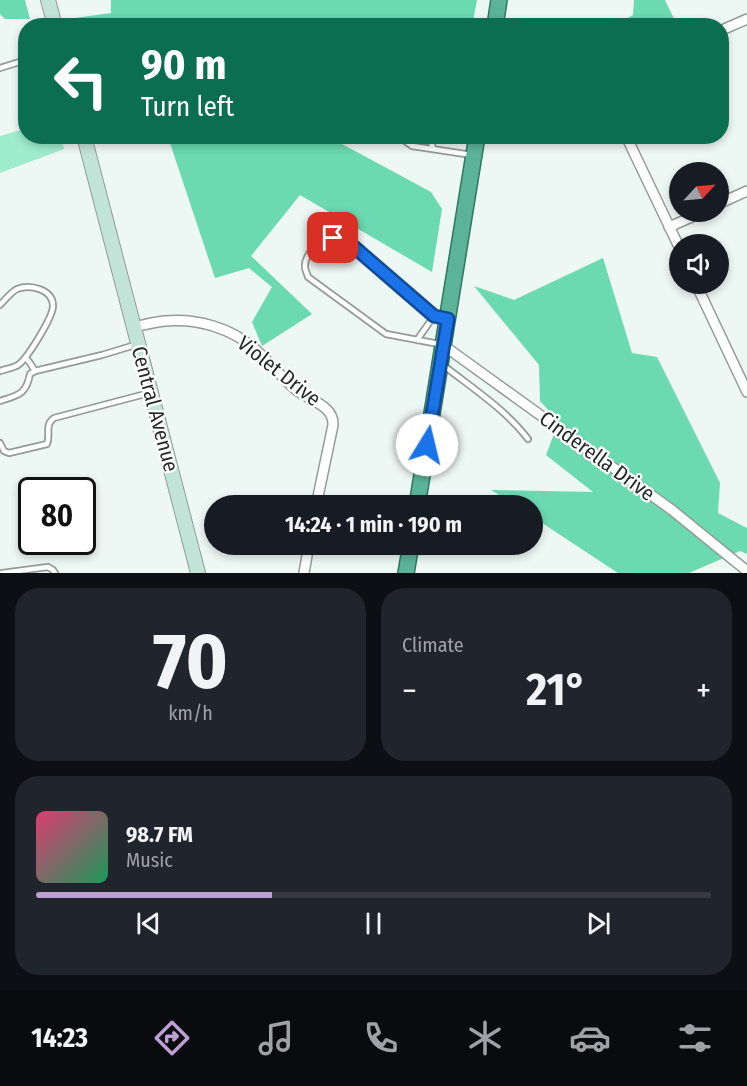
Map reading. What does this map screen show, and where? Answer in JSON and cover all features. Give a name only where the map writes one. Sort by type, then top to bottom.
[{"type":"highway","points":[[496,18],[499,0]]},
{"type":"highway","points":[[419,495],[443,345],[441,317],[476,144]]},
{"type":"highway","points":[[406,573],[409,555]]},
{"type":"main road","points":[[48,0],[53,18]]},
{"type":"main road","name":"Central Avenue","points":[[86,144],[198,573]]},
{"type":"street","points":[[729,27],[747,19]]},
{"type":"street","points":[[630,144],[672,234]]},
{"type":"street","points":[[729,199],[747,192]]},
{"type":"street","points":[[669,227],[680,222]]},
{"type":"street","points":[[701,294],[747,392]]},
{"type":"street","name":"Violet Drive","points":[[134,327],[179,320],[223,329],[256,350],[297,391],[327,409],[331,413],[333,425],[318,495]]},
{"type":"street","name":"Cinderella Drive","points":[[443,345],[672,510],[747,571]]},
{"type":"street","points":[[304,573],[307,555]]},
{"type":"lane","points":[[0,68],[18,62]]},
{"type":"lane","points":[[409,144],[474,155]]},
{"type":"lane","points":[[432,144],[433,148]]},
{"type":"lane","points":[[417,339],[441,317],[346,240],[328,239],[311,251],[304,267],[308,277],[386,334],[443,345]]},
{"type":"lane","points":[[0,305],[15,290],[28,287],[40,289],[49,294],[54,308],[26,358],[18,365],[0,371]]},
{"type":"lane","points":[[0,401],[19,395],[25,389],[30,374],[35,371],[138,345]]},
{"type":"lane","points":[[26,358],[35,371]]},
{"type":"lane","points":[[440,363],[503,412],[528,439]]},
{"type":"lane","points":[[0,443],[4,451],[9,453],[41,446],[47,444],[49,439],[47,428],[54,418],[150,393]]},
{"type":"lane","points":[[2,573],[48,567],[54,573]]},
{"type":"green space","points":[[0,0],[25,0],[30,18],[5,19],[0,14]]},
{"type":"green space","points":[[111,0],[477,0],[474,18],[75,18],[111,13]]},
{"type":"green space","points":[[634,0],[665,0],[674,18],[628,18],[633,15]]},
{"type":"green space","points":[[18,131],[18,144],[63,144],[64,149],[0,173],[0,136]]},
{"type":"green space","points":[[170,144],[342,144],[431,192],[442,209],[432,272],[300,195],[251,256],[312,314],[262,346],[252,322],[272,287],[249,268],[215,278]]},
{"type":"green space","points":[[603,258],[632,353],[657,357],[720,483],[718,513],[747,528],[747,554],[740,551],[689,573],[618,573],[543,524],[543,495],[499,495],[491,490],[593,492],[546,455],[559,421],[540,401],[539,365],[474,286],[514,300]]},
{"type":"route","points":[[333,238],[346,240],[434,316],[448,319],[427,445]]}]
